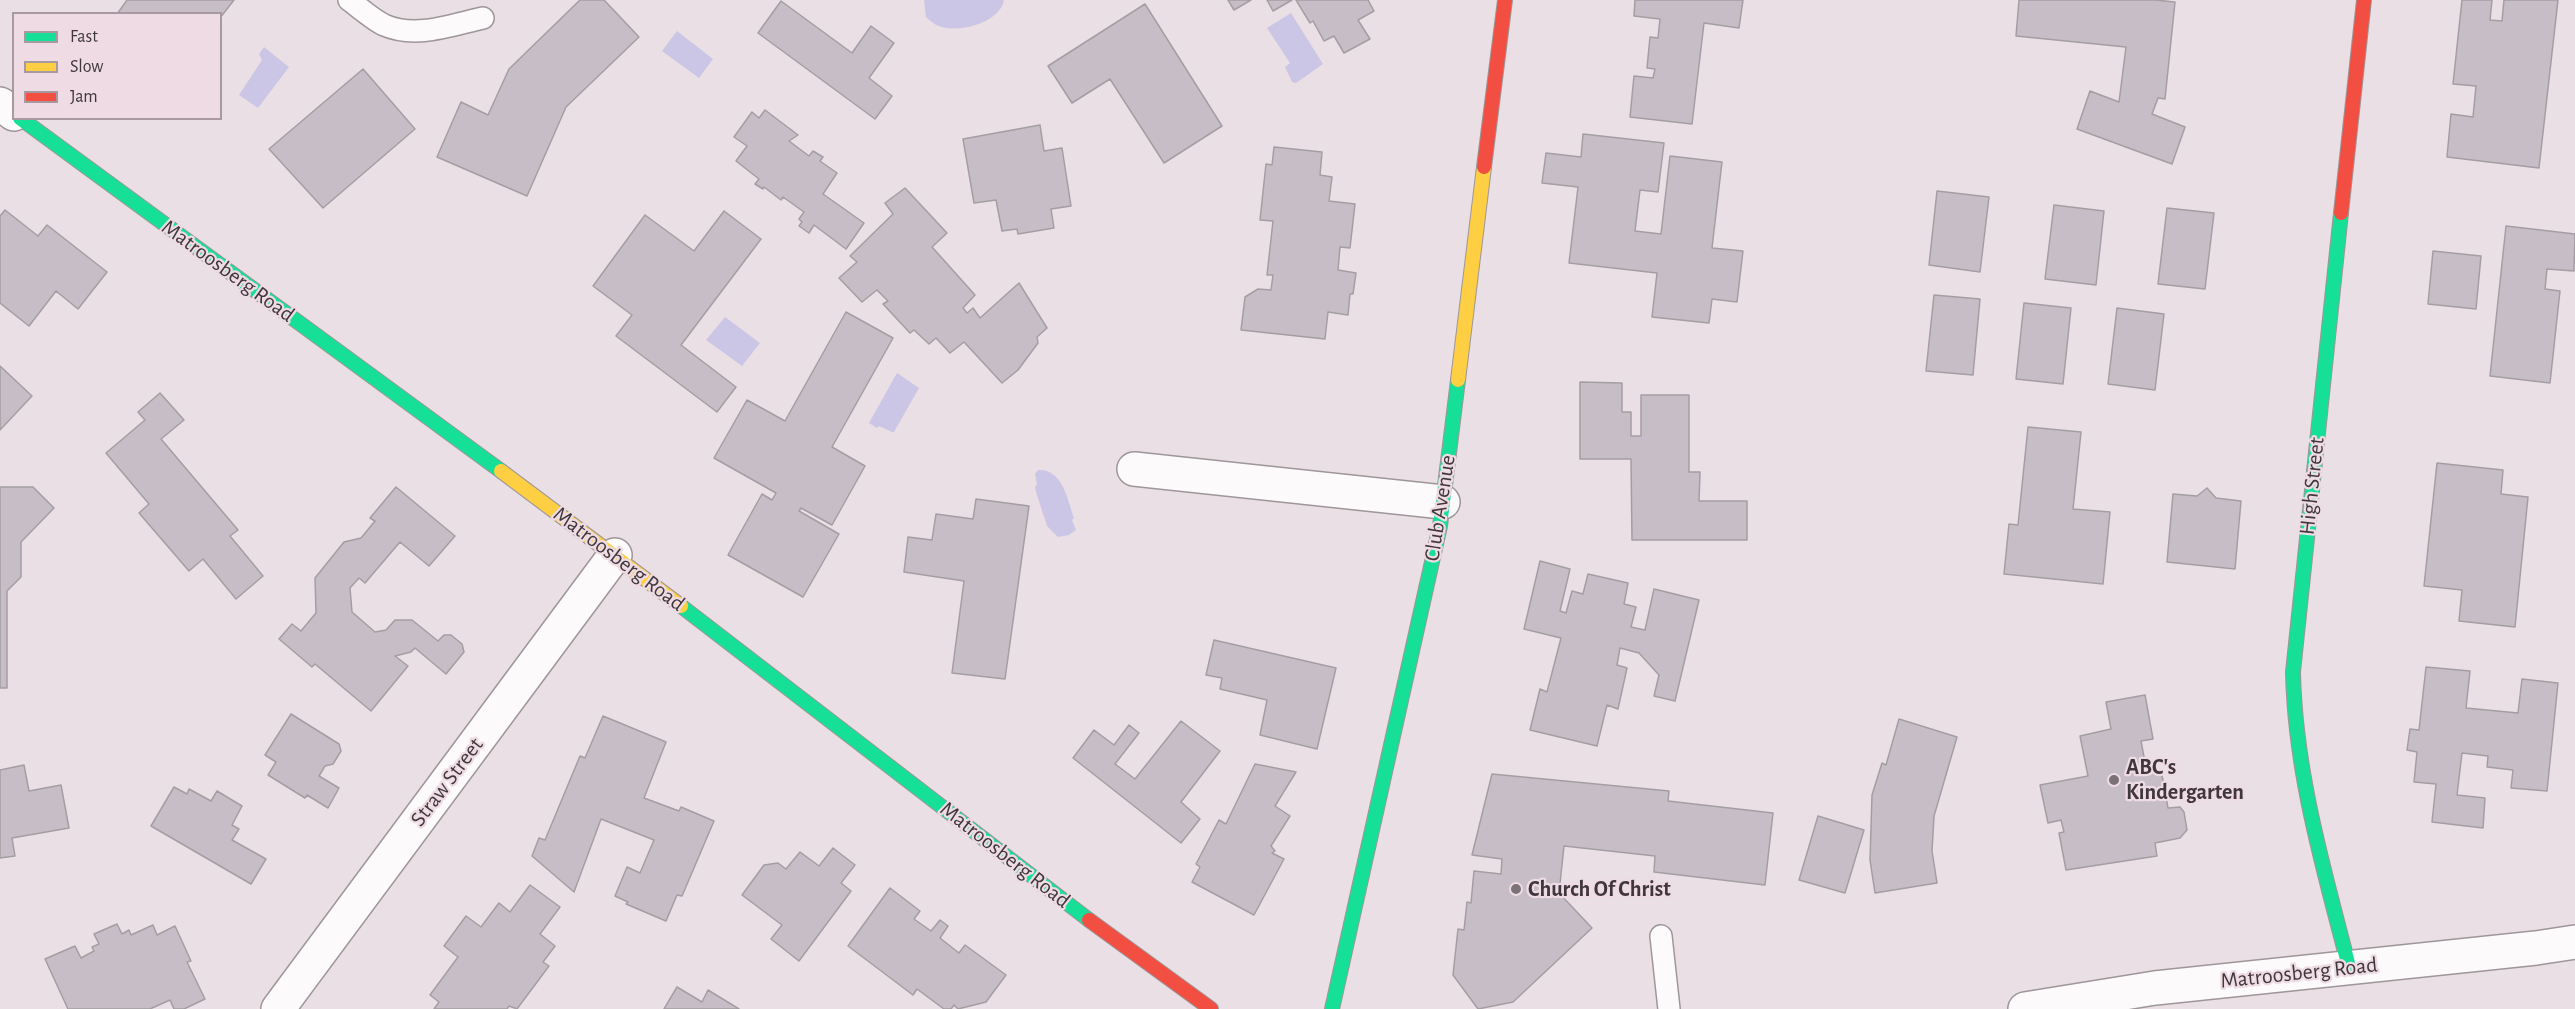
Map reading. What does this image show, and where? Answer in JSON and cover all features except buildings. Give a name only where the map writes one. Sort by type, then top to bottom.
[{"type":"street","name":"Club Avenue","points":[[1332,1009],[1440,526],[1505,0]]},
{"type":"street","name":"High Street","points":[[2349,967],[2312,822],[2298,747],[2293,679],[2299,600],[2364,0]]},
{"type":"street","name":"Matroosberg Road","points":[[23,120],[615,555],[1131,953],[1212,1009]]},
{"type":"street","points":[[1134,469],[1443,502]]},
{"type":"street","name":"Straw Street","points":[[278,1009],[615,555]]},
{"type":"street","name":"Matroosberg Road","points":[[2025,1009],[2155,988],[2575,942]]},
{"type":"lane","points":[[349,0],[384,24],[407,31],[428,31],[483,18]]},
{"type":"lane","points":[[1660,936],[1669,1009]]},
{"type":"shaded area","points":[[924,0],[1004,1],[996,14],[989,19],[972,26],[955,29],[941,27],[928,19]]},
{"type":"shaded area","points":[[1291,13],[1323,64],[1296,83],[1292,82],[1285,67],[1290,63],[1267,28]]},
{"type":"shaded area","points":[[677,31],[713,59],[699,78],[662,51]]},
{"type":"shaded area","points":[[264,47],[289,67],[258,108],[239,95],[262,60],[259,54]]},
{"type":"shaded area","points":[[725,317],[760,343],[742,366],[706,340]]},
{"type":"shaded area","points":[[897,373],[919,388],[892,432],[869,423]]},
{"type":"shaded area","points":[[1038,470],[1053,474],[1063,486],[1076,530],[1069,535],[1058,537],[1047,526],[1035,487],[1037,484],[1035,474]]},
{"type":"traffic: fast","points":[[23,120],[501,471]]},
{"type":"traffic: fast","points":[[2341,213],[2293,672],[2299,747],[2312,821],[2349,967]]},
{"type":"traffic: fast","points":[[1332,1009],[1440,526],[1458,380]]},
{"type":"traffic: fast","points":[[681,606],[1089,920]]},
{"type":"traffic: slow","points":[[1458,380],[1484,167]]},
{"type":"traffic: slow","points":[[501,471],[681,606]]},
{"type":"traffic: jam","points":[[1484,167],[1505,0]]},
{"type":"traffic: jam","points":[[2341,213],[2364,0]]},
{"type":"traffic: jam","points":[[1089,920],[1211,1009]]},
{"type":"place","name":"ABC's Kindergarten","points":[[2114,780]]},
{"type":"place","name":"Church Of Christ","points":[[1516,889]]}]
